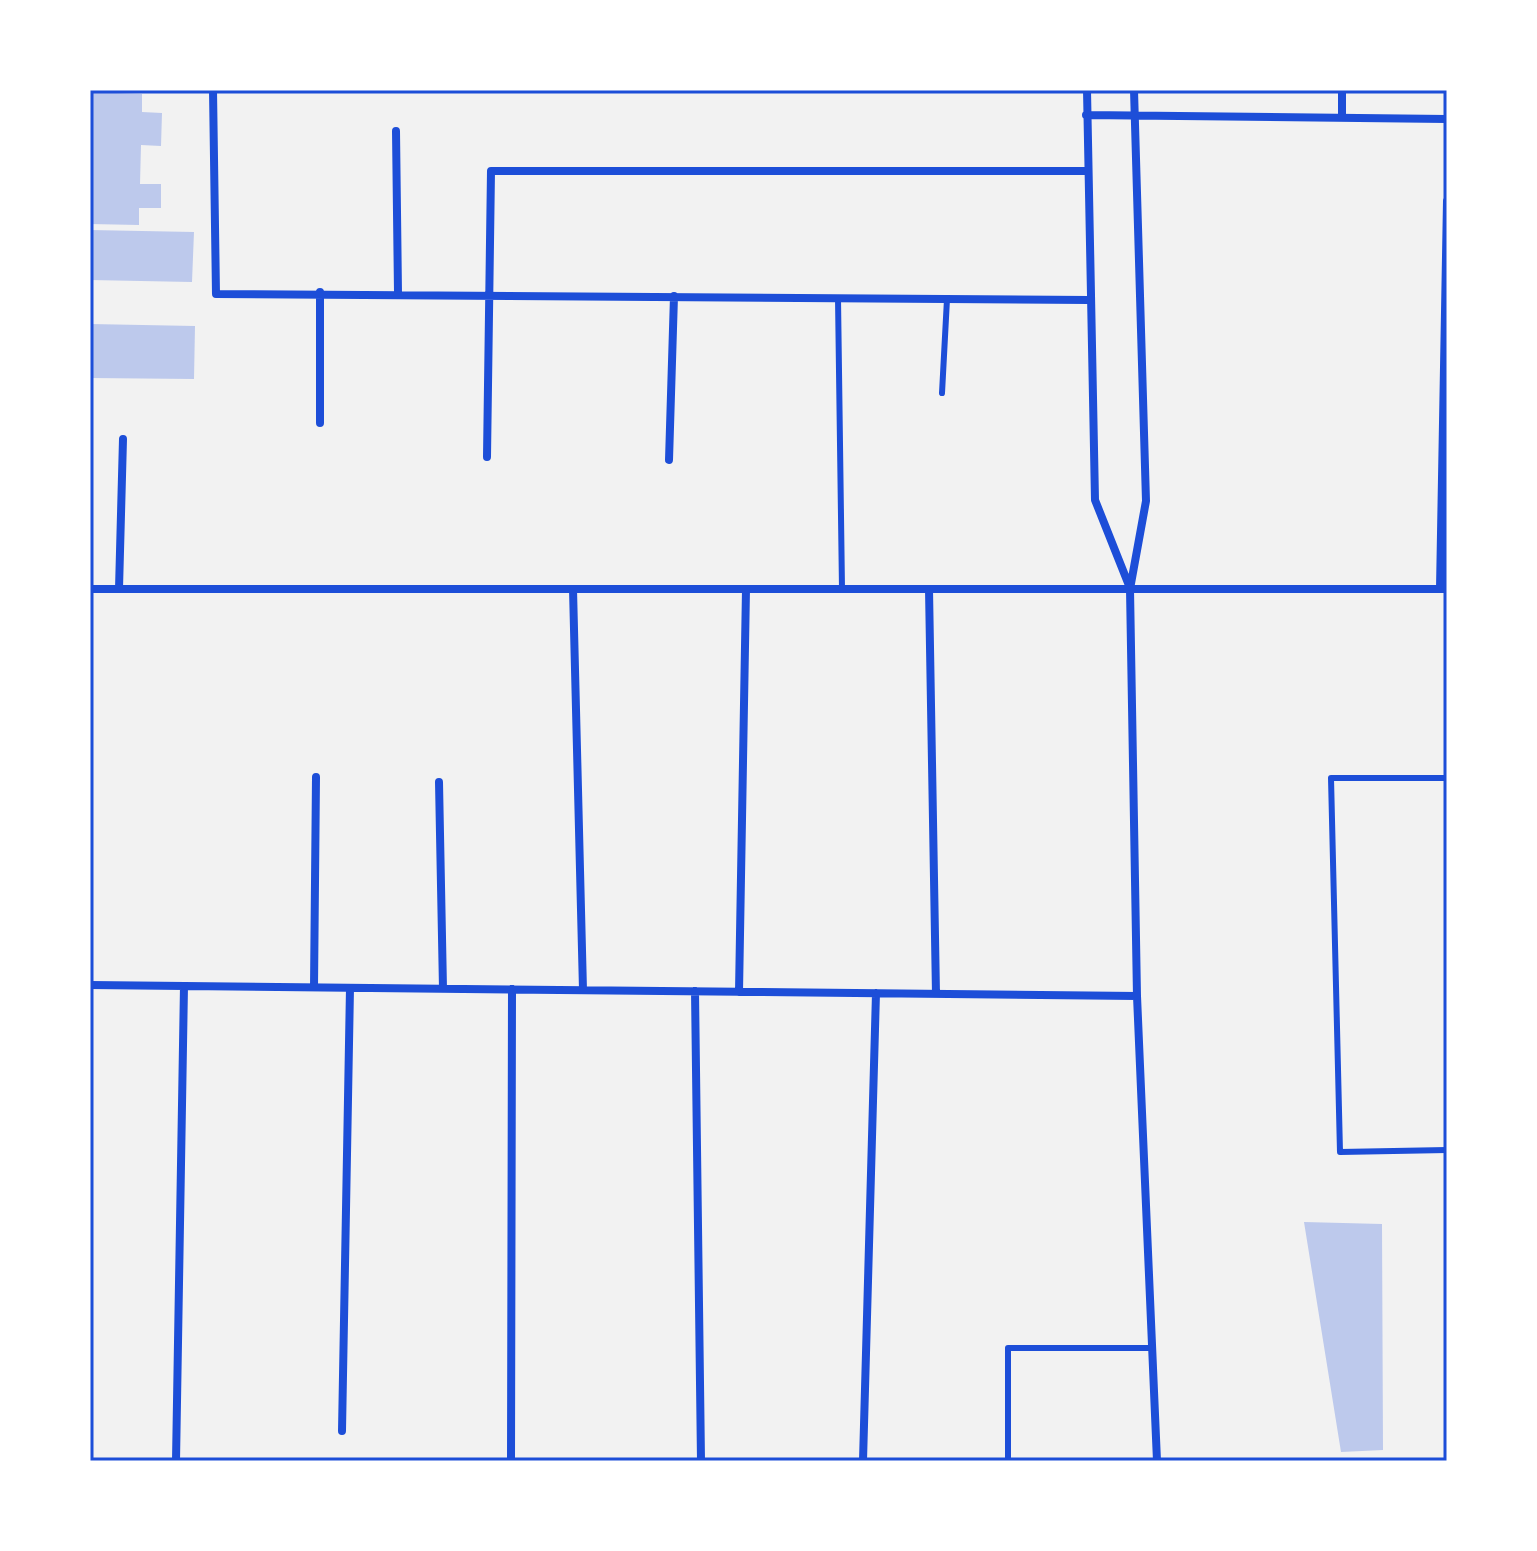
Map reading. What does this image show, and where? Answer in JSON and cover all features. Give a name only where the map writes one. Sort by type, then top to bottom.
[{"type":"street","points":[[213,90],[216,294],[320,292],[1089,300]]},
{"type":"street","points":[[1087,90],[1086,171],[1095,500],[1130,589]]},
{"type":"street","points":[[1134,90],[1146,501],[1130,589],[1137,996],[1157,1461]]},
{"type":"street","points":[[1342,90],[1342,115]]},
{"type":"street","points":[[1086,115],[1342,115],[1447,119]]},
{"type":"street","points":[[396,131],[398,293]]},
{"type":"street","points":[[487,457],[491,171],[1086,171]]},
{"type":"street","points":[[90,589],[1444,589],[1447,201]]},
{"type":"street","points":[[320,292],[320,423]]},
{"type":"street","points":[[669,460],[674,296]]},
{"type":"street","points":[[119,589],[123,439]]},
{"type":"street","points":[[573,589],[583,990]]},
{"type":"street","points":[[739,992],[746,589]]},
{"type":"street","points":[[929,589],[936,994]]},
{"type":"street","points":[[314,987],[316,777]]},
{"type":"street","points":[[439,782],[443,989]]},
{"type":"street","points":[[90,985],[1137,996]]},
{"type":"street","points":[[176,1461],[184,986]]},
{"type":"street","points":[[342,1431],[350,988]]},
{"type":"street","points":[[511,1461],[512,989]]},
{"type":"street","points":[[695,991],[701,1461]]},
{"type":"street","points":[[863,1461],[876,993]]},
{"type":"lane","points":[[838,298],[842,589]]},
{"type":"lane","points":[[942,393],[947,299]]},
{"type":"lane","points":[[1447,778],[1331,778],[1340,1152],[1447,1150]]},
{"type":"lane","points":[[1008,1461],[1008,1348],[1152,1348]]},
{"type":"building","points":[[90,92],[142,94],[142,112],[162,113],[161,146],[141,145],[140,184],[161,184],[161,208],[139,208],[139,225],[90,224]]},
{"type":"building","points":[[90,230],[194,232],[192,282],[90,280]]},
{"type":"building","points":[[90,324],[195,326],[194,379],[90,378]]},
{"type":"building","points":[[1304,1222],[1382,1224],[1383,1450],[1341,1452]]}]
